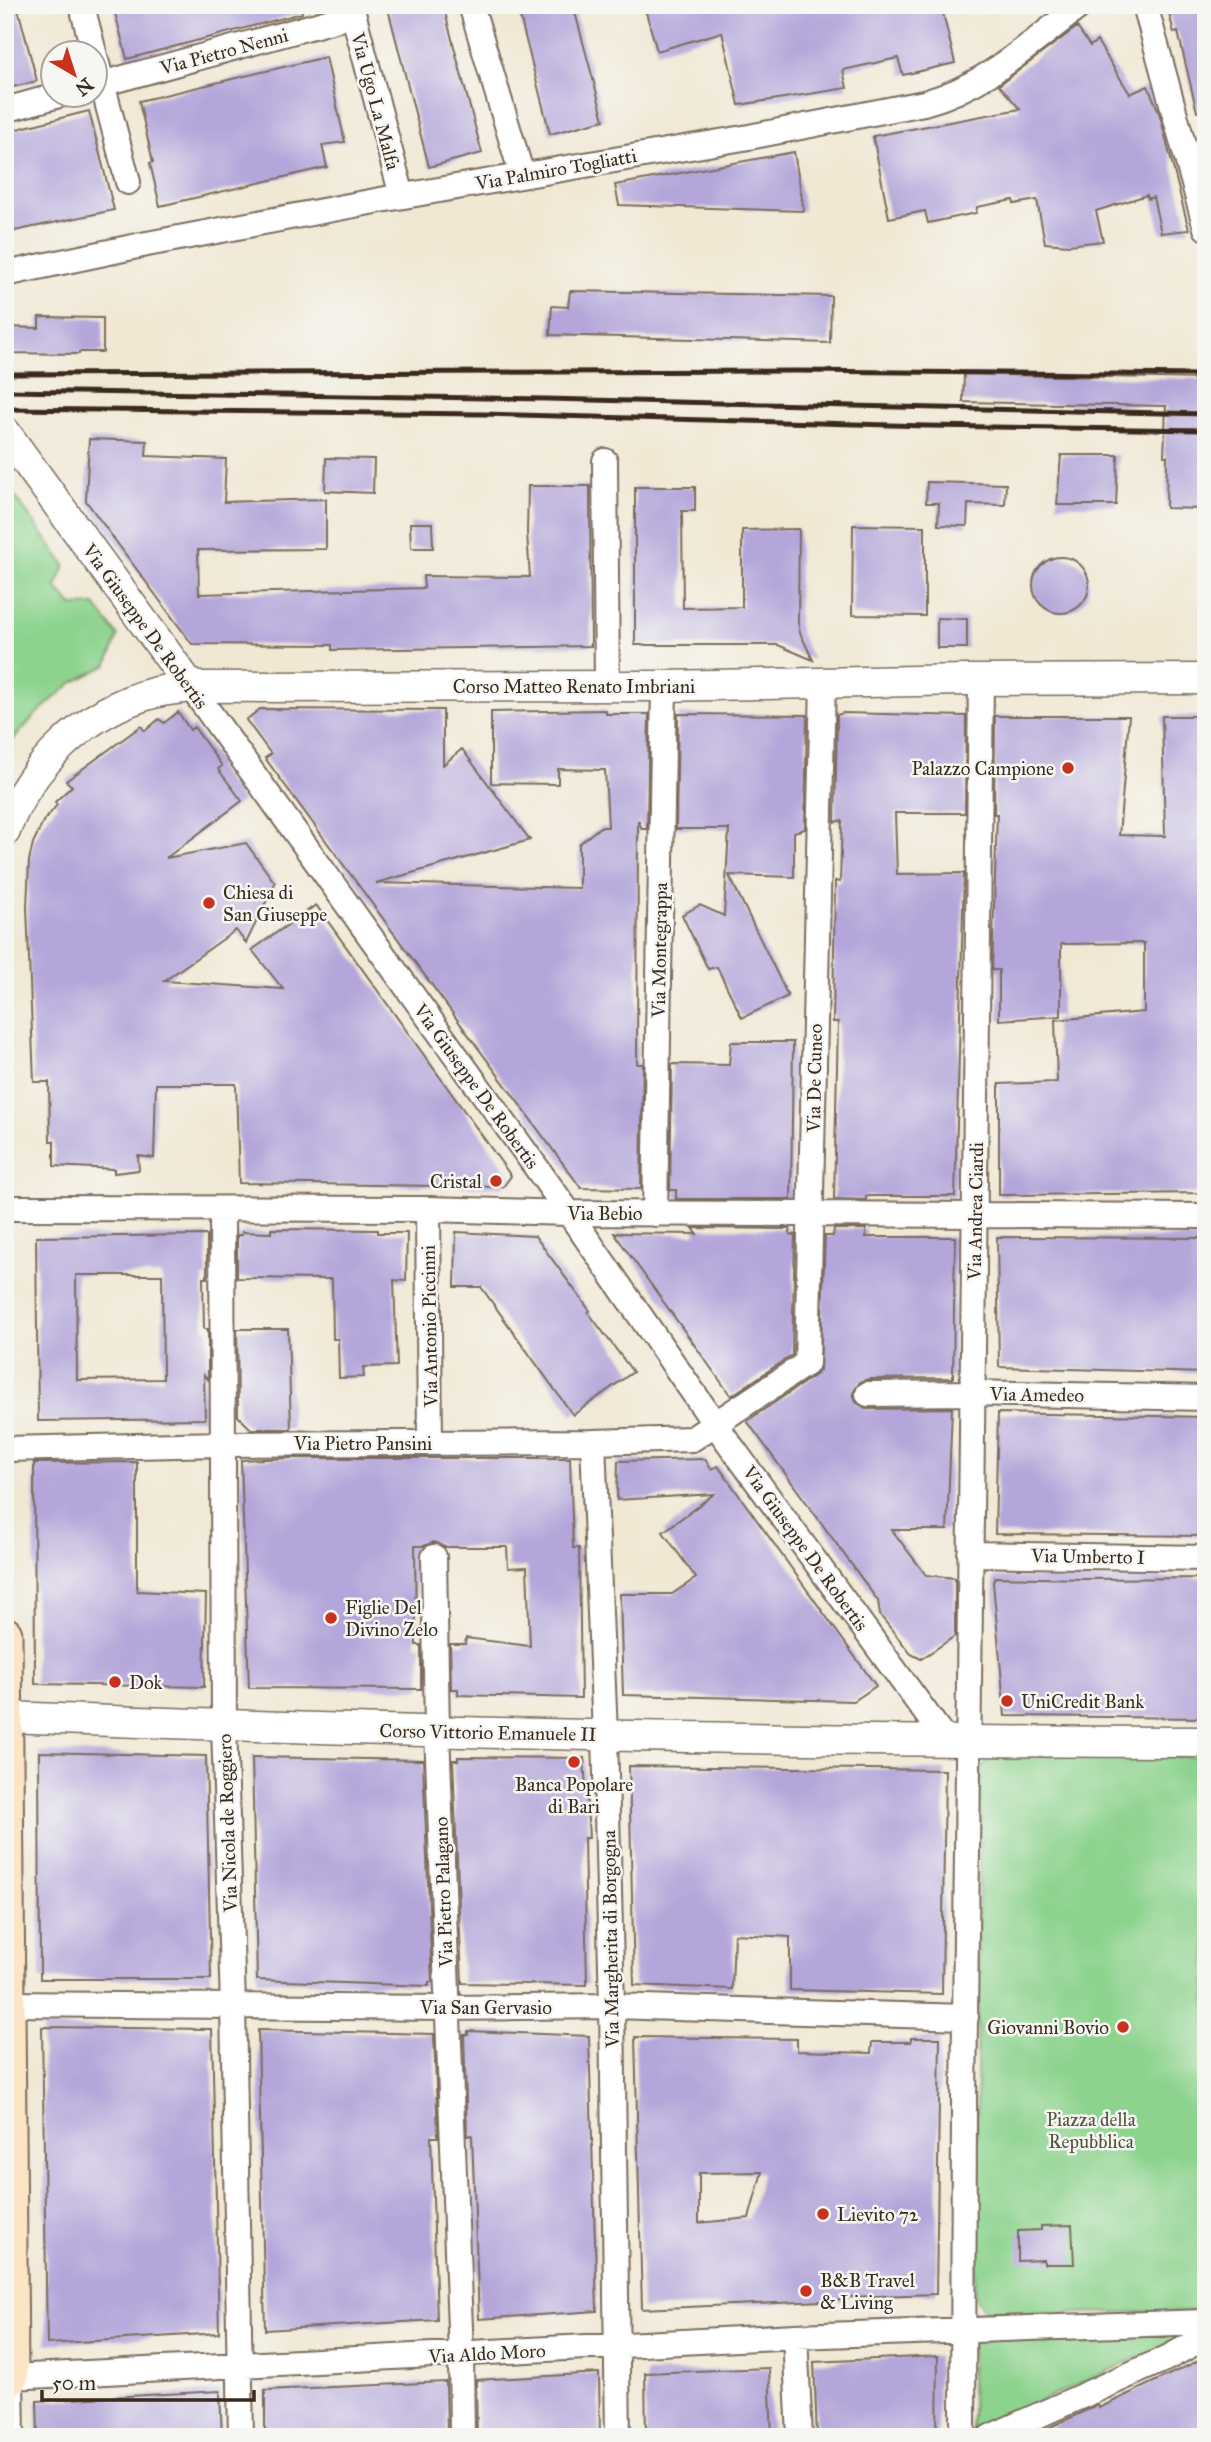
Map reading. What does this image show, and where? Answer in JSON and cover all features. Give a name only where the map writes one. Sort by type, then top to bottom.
[{"type":"main road","points":[[5,1634],[8,2377]]},
{"type":"street","points":[[471,5],[522,174]]},
{"type":"street","name":"Via Palmiro Togliatti","points":[[5,274],[402,196],[749,137],[948,96],[992,73],[1081,5]]},
{"type":"street","points":[[1145,5],[1206,228]]},
{"type":"street","name":"Via Pietro Nenni","points":[[108,82],[352,10]]},
{"type":"street","name":"Via Ugo La Malfa","points":[[352,10],[402,196]]},
{"type":"street","points":[[85,14],[90,38]]},
{"type":"street","points":[[5,110],[38,101]]},
{"type":"street","points":[[106,108],[128,182]]},
{"type":"street","name":"Via Giuseppe De Robertis","points":[[5,432],[569,1213],[715,1424],[958,1742]]},
{"type":"street","points":[[605,461],[607,686]]},
{"type":"street","name":"Corso Matteo Renato Imbriani","points":[[5,831],[22,793],[50,757],[81,727],[117,706],[154,692],[191,688],[1206,679]]},
{"type":"street","name":"Via Andrea Ciardi","points":[[958,1742],[970,1554],[981,680]]},
{"type":"street","name":"Via De Cuneo","points":[[715,1424],[807,1363],[822,682]]},
{"type":"street","name":"Via Montegrappa","points":[[655,1214],[664,685]]},
{"type":"street","name":"Via Bebio","points":[[5,1208],[1206,1216]]},
{"type":"street","name":"Via Nicola de Roggiero","points":[[222,1209],[224,1726],[233,2005],[241,2437]]},
{"type":"street","name":"Via Antonio Piccinni","points":[[428,1209],[430,1443]]},
{"type":"street","name":"Via Amedeo","points":[[868,1394],[972,1393],[1206,1398]]},
{"type":"street","name":"Via Pietro Pansini","points":[[5,1449],[692,1439],[715,1424]]},
{"type":"street","name":"Via Margherita di Borgogna","points":[[593,1442],[605,1735],[612,2006],[618,2437]]},
{"type":"street","name":"Via Umberto I","points":[[970,1554],[1206,1558]]},
{"type":"street","name":"Via Pietro Palagano","points":[[434,1557],[437,1731],[462,2437]]},
{"type":"street","name":"Corso Vittorio Emanuele II","points":[[6,1707],[224,1726],[958,1742]]},
{"type":"street","points":[[963,2437],[966,2017],[958,1742],[1206,1742]]},
{"type":"street","name":"Via San Gervasio","points":[[7,2004],[447,2008],[612,2006],[966,2017]]},
{"type":"street","points":[[962,2329],[1206,2322]]},
{"type":"street","name":"Via Aldo Moro","points":[[8,2377],[962,2329]]},
{"type":"street","points":[[795,2336],[800,2437]]},
{"type":"street","points":[[990,2437],[1167,2358],[1206,2337]]},
{"type":"street","points":[[8,2377],[12,2437]]},
{"type":"green space","points":[[5,483],[65,565],[56,587],[72,606],[95,605],[118,636],[107,665],[72,683],[36,714],[5,749]]},
{"type":"green space","name":"Piazza della Repubblica","points":[[999,1754],[1206,1757],[1206,2311],[993,2314],[982,2307],[975,2297],[980,1772],[988,1758]]},
{"type":"green space","points":[[1184,2330],[1179,2340],[971,2432],[971,2337]]},
{"type":"building","points":[[5,5],[17,5],[37,81],[5,89]]},
{"type":"building","points":[[113,5],[301,5],[302,13],[127,59]]},
{"type":"building","points":[[387,5],[443,5],[482,153],[429,167]]},
{"type":"building","points":[[517,5],[573,5],[604,120],[550,134]]},
{"type":"building","points":[[644,5],[941,5],[955,63],[903,75],[898,58],[843,70],[847,88],[739,105],[722,32],[657,51]]},
{"type":"building","points":[[1167,5],[1206,5],[1206,111],[1197,112],[1178,32],[1174,33]]},
{"type":"building","points":[[1077,27],[1090,46],[1097,41],[1130,94],[1148,86],[1159,112],[1189,230],[1161,233],[1153,197],[1148,199],[1147,195],[1096,211],[1103,241],[1069,245],[1045,243],[1037,200],[1014,204],[1013,200],[977,207],[976,213],[928,223],[925,211],[889,218],[873,136],[1020,109],[999,85]]},
{"type":"building","points":[[326,57],[345,142],[322,145],[327,167],[160,206],[139,101]]},
{"type":"building","points":[[89,111],[114,210],[5,233],[5,132]]},
{"type":"building","points":[[794,152],[804,211],[619,205],[615,185]]},
{"type":"building","points":[[570,291],[831,296],[830,343],[550,335],[552,306],[568,307]]},
{"type":"building","points":[[39,317],[103,318],[103,352],[5,353],[5,327],[39,328]]},
{"type":"building","points":[[964,374],[1206,379],[1206,509],[1166,508],[1166,406],[963,402]]},
{"type":"building","points":[[89,439],[147,441],[146,456],[226,459],[224,502],[326,499],[326,549],[198,550],[199,594],[424,588],[423,576],[530,577],[528,486],[590,486],[591,646],[332,650],[332,645],[192,644],[86,501]]},
{"type":"building","points":[[1061,455],[1118,455],[1116,505],[1057,505]]},
{"type":"building","points":[[326,458],[374,459],[373,493],[325,491]]},
{"type":"building","points":[[927,482],[1006,484],[1005,505],[968,504],[967,526],[938,525],[939,503],[926,503]]},
{"type":"building","points":[[635,487],[695,487],[695,511],[682,511],[683,608],[742,607],[742,530],[799,529],[798,622],[800,633],[813,660],[778,645],[635,645]]},
{"type":"building","points":[[410,523],[432,523],[433,548],[411,548]]},
{"type":"building","points":[[853,525],[925,526],[925,616],[852,615]]},
{"type":"building","points":[[1056,557],[1066,557],[1081,565],[1087,574],[1087,596],[1081,605],[1066,613],[1056,613],[1038,601],[1033,590],[1033,580],[1045,562]]},
{"type":"building","points":[[937,618],[967,619],[967,648],[937,648]]},
{"type":"building","points":[[260,709],[443,710],[443,765],[462,749],[530,840],[376,883],[579,888],[579,844],[600,827],[608,827],[605,770],[558,769],[558,784],[491,783],[491,712],[606,710],[606,714],[649,714],[647,829],[642,829],[638,820],[637,1064],[643,1064],[641,1189],[581,1188],[265,758],[271,754],[246,720]]},
{"type":"building","points":[[178,712],[190,730],[194,727],[222,766],[218,769],[242,801],[166,858],[246,843],[275,883],[246,943],[236,930],[164,981],[283,989],[252,950],[316,905],[511,1176],[503,1187],[239,1183],[236,1084],[156,1084],[154,1158],[138,1156],[139,1170],[114,1173],[114,1169],[54,1166],[54,1141],[50,1141],[49,1082],[34,1082],[27,908],[29,861],[33,843],[43,822],[57,805],[55,802],[72,786],[66,781],[141,726],[145,731],[159,719],[164,723]]},
{"type":"building","points":[[678,714],[807,715],[805,829],[794,832],[794,877],[729,875],[788,996],[742,1018],[717,967],[708,969],[682,915],[700,905],[724,916],[729,829],[676,829]]},
{"type":"building","points":[[837,715],[966,716],[965,813],[895,813],[897,874],[964,873],[955,1196],[866,1196],[866,1200],[834,1199],[838,1022],[833,1022],[835,881],[840,882],[842,820],[835,822]]},
{"type":"building","points":[[995,716],[1129,716],[1119,835],[1165,836],[1162,716],[1206,716],[1206,1193],[999,1195],[999,1084],[1057,1082],[1055,1020],[1144,1012],[1144,943],[1061,944],[1061,1016],[999,1020],[999,970],[992,970],[997,814],[994,814]]},
{"type":"building","points":[[731,1042],[793,1042],[791,1199],[676,1199],[676,1190],[670,1190],[672,1064],[729,1065]]},
{"type":"building","points":[[693,1228],[790,1229],[790,1235],[795,1235],[792,1355],[731,1396],[614,1233],[697,1234]]},
{"type":"building","points":[[271,1229],[378,1230],[378,1233],[407,1233],[406,1281],[394,1280],[397,1366],[363,1367],[364,1377],[339,1378],[338,1339],[333,1339],[332,1279],[237,1278],[237,1235],[242,1235],[242,1232],[271,1233]]},
{"type":"building","points":[[834,1229],[866,1229],[866,1237],[955,1237],[953,1378],[868,1379],[860,1382],[853,1393],[856,1402],[867,1409],[952,1408],[947,1530],[892,1530],[926,1575],[955,1578],[955,1636],[921,1659],[911,1654],[880,1615],[878,1601],[747,1421],[820,1370],[825,1236],[833,1236]]},
{"type":"building","points":[[456,1232],[535,1236],[633,1372],[573,1415],[481,1287],[455,1287]]},
{"type":"building","points":[[207,1235],[207,1278],[203,1278],[204,1329],[208,1329],[208,1379],[204,1375],[205,1419],[38,1421],[36,1237]],"holes":[[[76,1275],[162,1275],[163,1379],[77,1380]]]},
{"type":"building","points":[[997,1237],[1206,1238],[1206,1373],[999,1367]]},
{"type":"building","points":[[237,1329],[288,1329],[291,1429],[251,1429],[238,1416]]},
{"type":"building","points":[[998,1413],[1206,1417],[1206,1536],[995,1534]]},
{"type":"building","name":"Figlie Del Divino Zelo","points":[[570,1458],[573,1548],[579,1548],[581,1698],[458,1695],[458,1689],[451,1689],[450,1644],[465,1644],[466,1638],[530,1646],[527,1567],[508,1568],[507,1547],[444,1547],[434,1542],[415,1546],[416,1645],[421,1645],[421,1689],[249,1688],[241,1460]]},
{"type":"building","points":[[705,1459],[711,1469],[718,1466],[876,1686],[854,1701],[623,1695],[620,1594],[672,1594],[696,1578],[663,1532],[714,1494],[617,1500],[618,1461]]},
{"type":"building","points":[[137,1462],[137,1591],[206,1594],[204,1687],[35,1684],[34,1463]]},
{"type":"building","points":[[995,1577],[1206,1578],[1206,1718],[1005,1716],[993,1582]]},
{"type":"building","points":[[39,1752],[206,1756],[211,1979],[40,1979]]},
{"type":"building","points":[[252,1757],[423,1760],[432,1982],[429,1982],[429,1986],[257,1980]]},
{"type":"building","points":[[458,1757],[584,1758],[589,1838],[584,1838],[587,1985],[462,1983],[453,1760],[458,1760]]},
{"type":"building","points":[[629,1766],[945,1770],[942,1994],[790,1990],[790,1937],[734,1934],[732,1989],[634,1985]]},
{"type":"building","points":[[42,2027],[212,2029],[219,2333],[47,2344]]},
{"type":"building","points":[[258,2030],[434,2034],[438,2137],[431,2137],[437,2320],[265,2330]]},
{"type":"building","points":[[468,2031],[589,2036],[597,2311],[479,2319],[472,2135],[467,2136],[464,2035],[468,2035]]},
{"type":"building","points":[[635,2037],[797,2039],[797,2051],[871,2053],[872,2042],[911,2042],[911,2038],[940,2038],[936,2294],[642,2309]],"holes":[[[762,2172],[749,2218],[699,2223],[699,2173]]]},
{"type":"building","points":[[1072,2225],[1074,2264],[1044,2264],[1044,2260],[1018,2261],[1018,2231],[1041,2230],[1041,2226]]},
{"type":"building","points":[[938,2356],[937,2437],[817,2437],[814,2362]]},
{"type":"building","points":[[1206,2357],[1206,2437],[1029,2437],[1098,2405],[1099,2408]]},
{"type":"building","points":[[769,2368],[772,2437],[646,2437],[645,2373]]},
{"type":"building","points":[[599,2373],[600,2437],[477,2437],[476,2380]]},
{"type":"building","points":[[446,2382],[447,2437],[265,2437],[265,2390]]},
{"type":"building","points":[[220,2391],[222,2437],[38,2437],[37,2401]]},
{"type":"railway","points":[[5,374],[798,371],[1206,375]]},
{"type":"railway","points":[[5,391],[546,399],[1206,414]]},
{"type":"railway","points":[[5,409],[483,414],[927,426],[1206,430]]},
{"type":"place","name":"Palazzo Campione","points":[[1068,768]]},
{"type":"place","name":"Chiesa di San Giuseppe","points":[[209,903]]},
{"type":"place","name":"Cristal","points":[[496,1181]]},
{"type":"place","name":"Figlie Del Divino Zelo","points":[[331,1618]]},
{"type":"place","name":"Dok","points":[[115,1682]]},
{"type":"place","name":"UniCredit Bank","points":[[1007,1701]]},
{"type":"place","name":"Banca Popolare di Bari","points":[[574,1762]]},
{"type":"place","name":"Giovanni Bovio","points":[[1123,2027]]},
{"type":"place","name":"Lievito 72","points":[[823,2214]]},
{"type":"place","name":"B&B Travel & Living","points":[[806,2291]]}]
